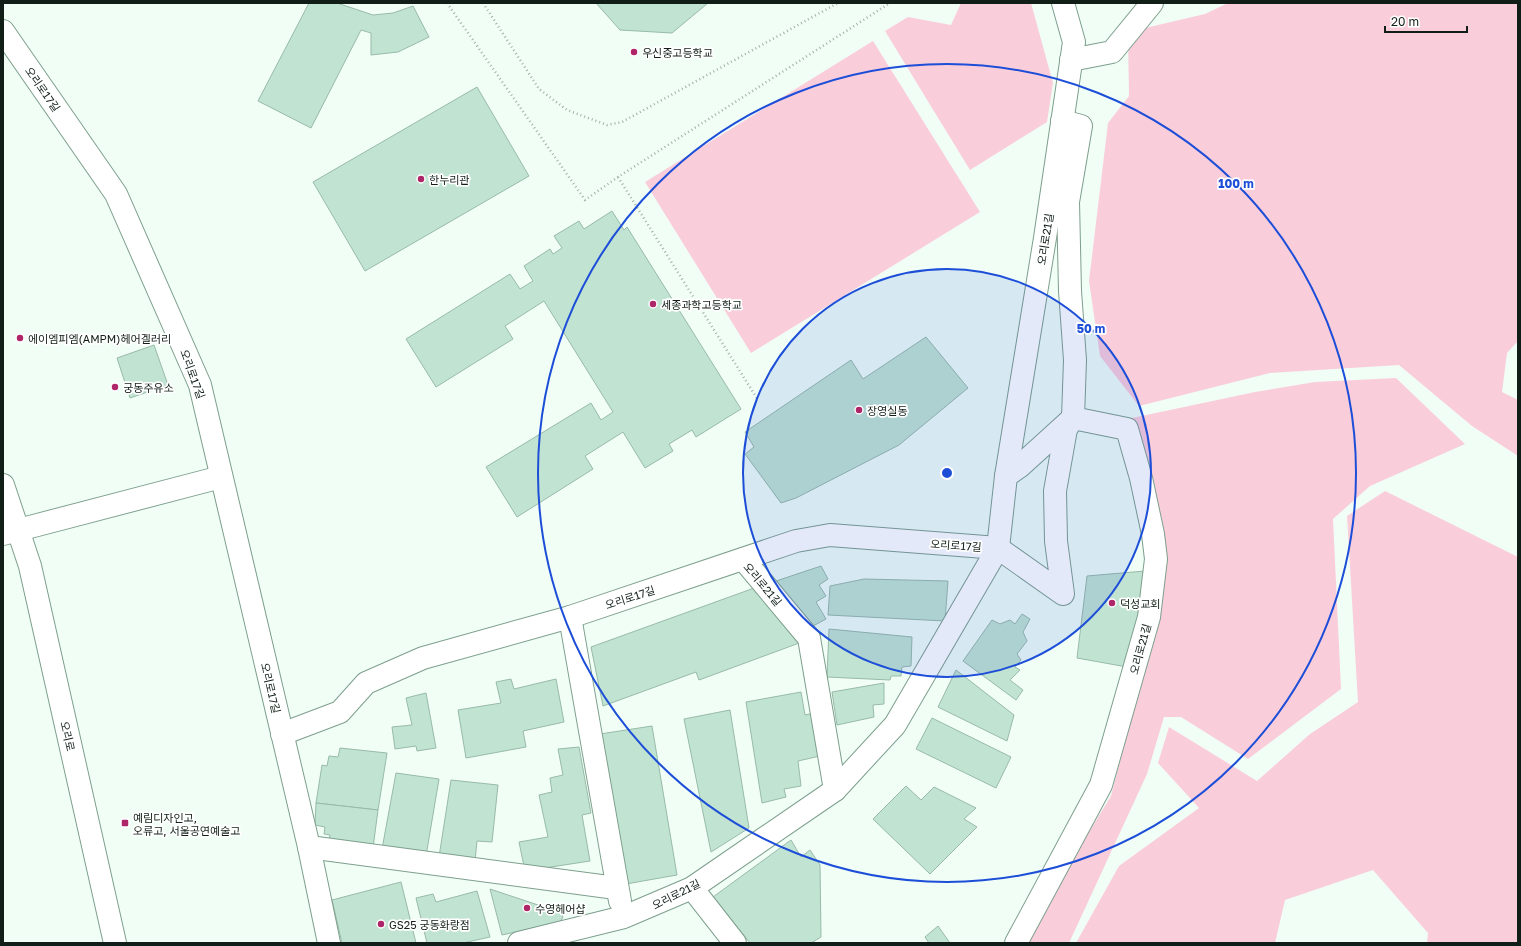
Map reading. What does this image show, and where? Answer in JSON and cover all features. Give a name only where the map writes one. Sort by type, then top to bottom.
[{"type":"street","name":"오리로21길","points":[[519,943],[549,939],[624,917],[692,888],[834,790],[895,725],[998,548],[1006,476],[1044,245],[1074,42],[1063,3]]},
{"type":"street","points":[[1071,60],[1112,52],[1152,3]]},
{"type":"street","name":"오리로17길","points":[[3,31],[116,194],[200,385],[309,847],[329,943]]},
{"type":"street","points":[[998,548],[1063,594],[1056,542],[1055,491],[1066,429],[1073,418],[1075,360],[1070,291],[1068,202],[1081,126],[1062,122]]},
{"type":"street","name":"오리로21길","points":[[1016,943],[1101,785],[1149,617],[1156,559],[1153,534],[1141,478],[1127,430],[1073,418]]},
{"type":"street","points":[[1006,476],[1019,468],[1073,418]]},
{"type":"street","points":[[11,532],[221,477]]},
{"type":"street","name":"오리로","points":[[3,485],[11,532],[30,566],[115,943]]},
{"type":"street","name":"오리로17길","points":[[282,734],[340,712],[366,683],[423,658],[570,616],[796,541],[830,535],[998,548]]},
{"type":"street","name":"오리로21길","points":[[743,559],[808,638],[834,790]]},
{"type":"street","points":[[570,616],[616,888],[624,917]]},
{"type":"street","points":[[309,847],[616,888]]},
{"type":"street","points":[[692,888],[735,943]]},
{"type":"path","points":[[447,3],[585,200],[618,177],[890,3]]},
{"type":"path","points":[[483,3],[539,89],[566,110],[607,125],[622,122],[838,3]]},
{"type":"path","points":[[618,177],[758,400]]},
{"type":"shaded area","points":[[961,3],[1031,3],[1053,83],[1047,122],[970,170],[885,31],[908,17],[951,25]]},
{"type":"shaded area","points":[[1228,3],[1518,3],[1518,341],[1507,353],[1502,392],[1518,400],[1518,456],[1472,426],[1399,365],[1270,373],[1139,406],[1100,356],[1089,281],[1108,123],[1129,96],[1128,32],[1205,14]]},
{"type":"shaded area","points":[[873,41],[980,212],[751,353],[645,182]]},
{"type":"shaded area","points":[[1396,378],[1465,444],[1370,486],[1333,519],[1341,689],[1248,759],[1181,717],[1164,717],[1147,774],[1069,943],[1021,943],[1111,796],[1156,620],[1162,533],[1132,418],[1255,392],[1315,382]]},
{"type":"shaded area","points":[[1385,491],[1518,557],[1518,943],[1427,943],[1428,933],[1373,870],[1285,900],[1275,943],[1076,943],[1119,866],[1199,808],[1158,763],[1169,727],[1257,781],[1310,734],[1358,702],[1347,516]]},
{"type":"building","points":[[309,3],[337,3],[373,15],[393,13],[413,6],[429,37],[398,52],[371,55],[371,33],[361,30],[311,128],[258,101]]},
{"type":"building","points":[[596,3],[708,3],[672,33],[620,30]]},
{"type":"building","name":"한누리관","points":[[477,87],[529,176],[365,271],[313,182]]},
{"type":"building","points":[[612,211],[624,230],[627,227],[741,409],[696,437],[692,430],[669,444],[673,451],[645,468],[623,432],[585,456],[593,469],[517,517],[486,467],[591,403],[601,420],[613,412],[544,301],[505,326],[513,339],[436,387],[406,339],[510,274],[520,289],[533,281],[524,266],[550,249],[553,254],[562,248],[554,236],[579,221],[584,229]]},
{"type":"building","name":"장영실동","points":[[926,337],[968,388],[899,445],[796,498],[781,503],[745,454],[754,447],[745,432],[851,360],[863,379]]},
{"type":"building","points":[[154,345],[168,385],[130,398],[117,358]]},
{"type":"building","points":[[821,566],[828,579],[819,585],[826,596],[816,602],[826,619],[813,626],[821,634],[816,639],[770,583]]},
{"type":"building","name":"덕성교회","points":[[1145,571],[1136,630],[1127,667],[1077,658],[1087,576]]},
{"type":"building","points":[[864,579],[948,581],[945,621],[828,615],[830,586]]},
{"type":"building","points":[[757,587],[802,642],[699,680],[696,672],[603,706],[591,647]]},
{"type":"building","points":[[1022,614],[1030,619],[1023,632],[1027,641],[1017,654],[1021,660],[1015,667],[1020,670],[1010,680],[1023,690],[1016,700],[963,661],[992,620],[1000,624],[1010,620],[1015,624]]},
{"type":"building","points":[[829,629],[912,637],[911,666],[902,667],[901,676],[891,676],[890,680],[827,677]]},
{"type":"building","points":[[956,670],[1014,715],[1007,741],[938,707]]},
{"type":"building","points":[[511,679],[514,689],[556,679],[564,722],[523,731],[526,747],[466,758],[458,710],[501,703],[496,682]]},
{"type":"building","points":[[884,683],[884,704],[873,705],[874,717],[837,725],[832,692]]},
{"type":"building","points":[[801,692],[805,715],[814,713],[820,756],[798,761],[801,786],[784,789],[786,797],[762,803],[746,702]]},
{"type":"building","points":[[426,693],[436,748],[417,751],[416,746],[395,749],[392,727],[412,725],[406,698]]},
{"type":"building","points":[[730,710],[749,828],[711,852],[684,719]]},
{"type":"building","points":[[932,718],[1011,757],[996,788],[916,749]]},
{"type":"building","points":[[652,726],[677,875],[626,884],[600,734]]},
{"type":"building","points":[[579,747],[591,813],[582,815],[590,861],[525,871],[519,842],[548,837],[539,795],[552,792],[550,778],[563,775],[558,749]]},
{"type":"building","points":[[340,748],[387,753],[378,810],[316,803],[322,765],[327,766],[329,756],[338,757]]},
{"type":"building","points":[[396,773],[439,779],[426,856],[382,849]]},
{"type":"building","points":[[451,780],[498,785],[492,842],[477,841],[475,861],[439,857]]},
{"type":"building","points":[[906,786],[921,800],[934,787],[976,808],[964,819],[977,827],[930,874],[873,819]]},
{"type":"building","points":[[316,803],[378,810],[373,848],[329,841],[330,835],[324,834],[325,827],[315,825]]},
{"type":"building","points":[[791,840],[801,857],[810,850],[820,865],[821,937],[811,943],[750,943],[713,897]]},
{"type":"building","points":[[401,882],[416,943],[342,943],[332,900]]},
{"type":"building","points":[[490,889],[559,912],[563,916],[562,919],[560,922],[502,935]]},
{"type":"building","points":[[477,891],[490,937],[463,943],[427,943],[416,898],[433,894],[436,902]]},
{"type":"building","points":[[938,926],[950,943],[929,943],[925,937]]},
{"type":"place","name":"우신중고등학교","points":[[634,52]]},
{"type":"place","name":"한누리관","points":[[421,179]]},
{"type":"place","name":"세종과학고등학교","points":[[653,304]]},
{"type":"place","name":"에이엠피엠(AMPM)헤어겔러리","points":[[20,338]]},
{"type":"place","name":"궁동주유소","points":[[115,387]]},
{"type":"place","name":"장영실동","points":[[859,410]]},
{"type":"place","name":"덕성교회","points":[[1112,603]]},
{"type":"place","name":"예림디자인고, 오류고, 서울공연예술고","points":[[125,823]]},
{"type":"place","name":"수영헤어샵","points":[[527,908]]},
{"type":"place","name":"GS25 궁동화랑점","points":[[381,924]]}]
